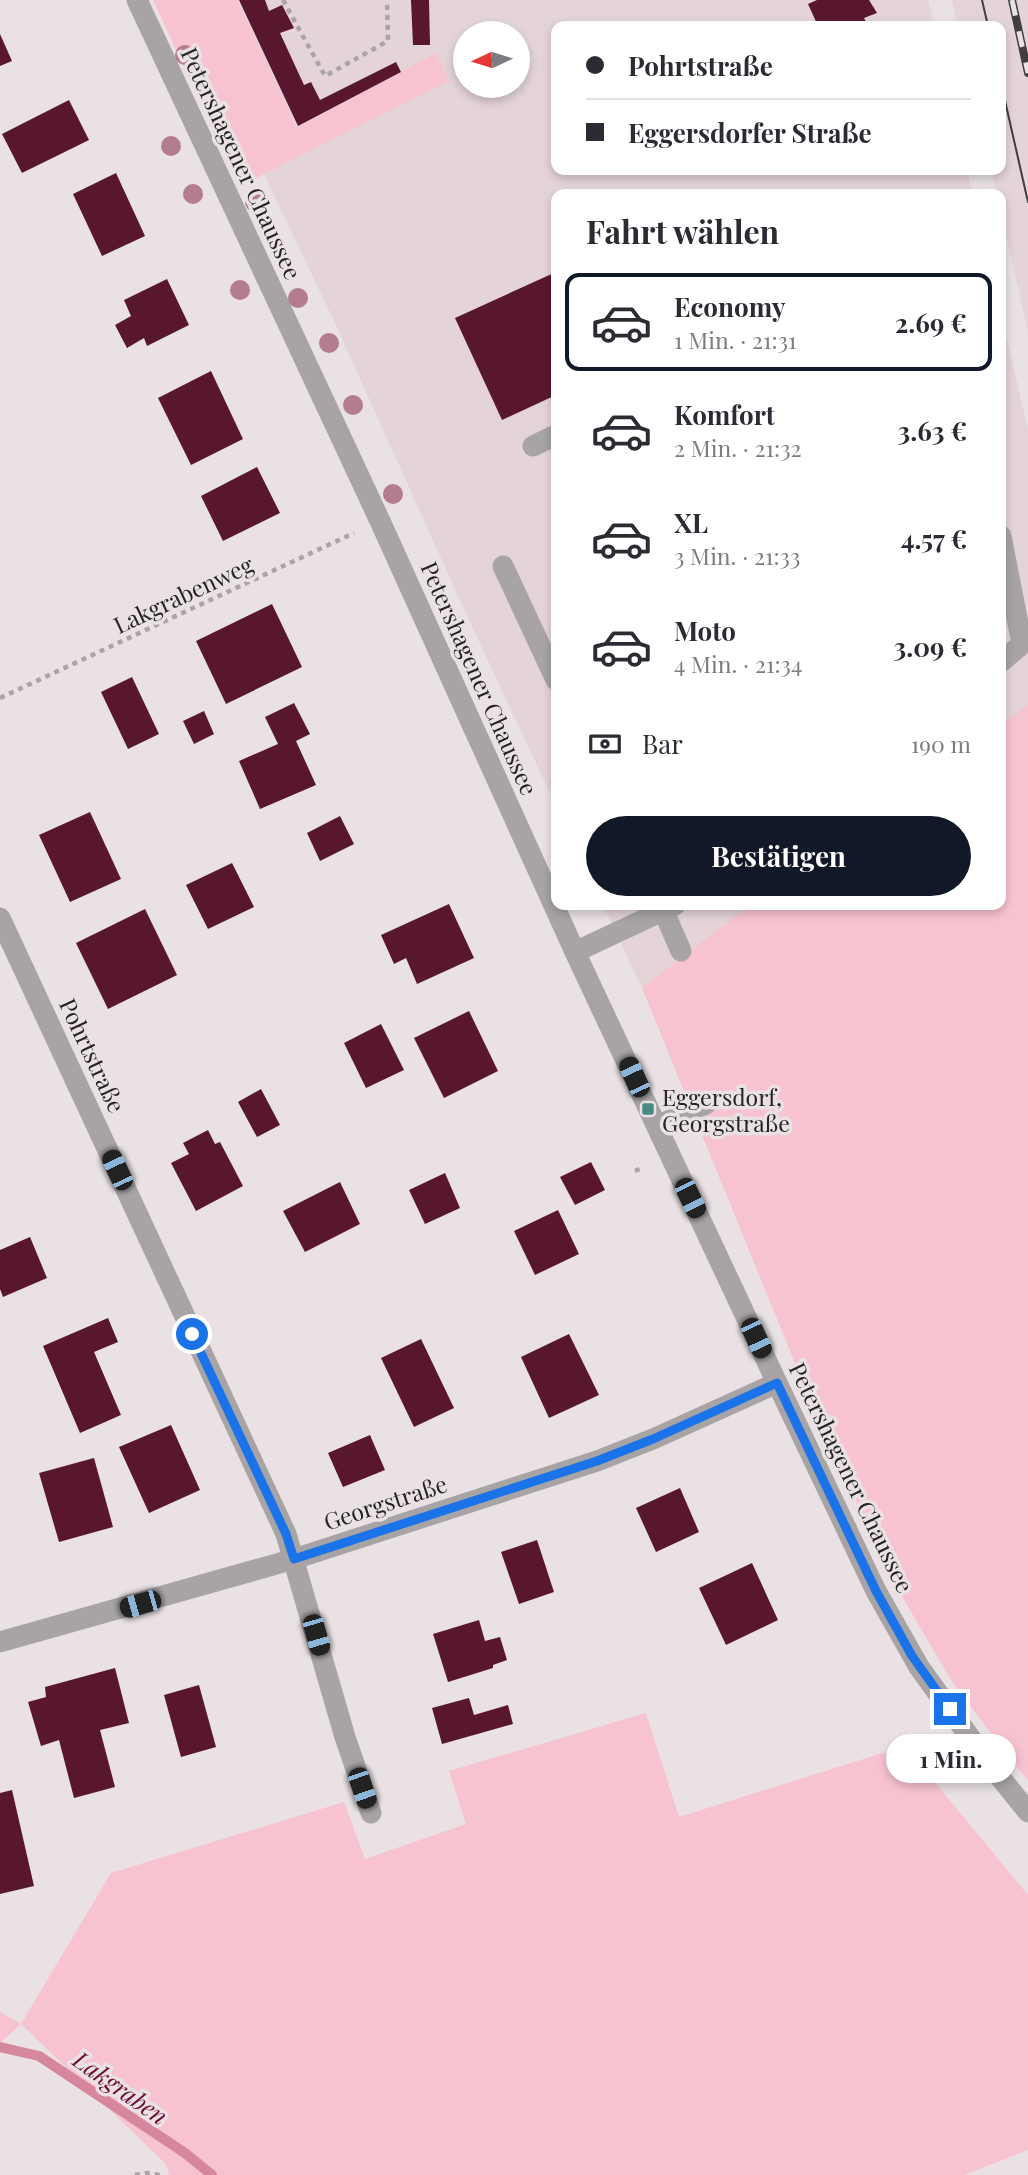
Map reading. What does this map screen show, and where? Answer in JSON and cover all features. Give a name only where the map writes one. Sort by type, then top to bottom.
[{"type":"street","name":"Petershagener Chaussee","points":[[137,0],[380,521],[551,899]]},
{"type":"street","points":[[533,446],[551,437]]},
{"type":"street","points":[[1006,562],[1022,644],[1006,658]]},
{"type":"street","points":[[503,566],[551,669]]},
{"type":"street","name":"Petershagener Chaussee","points":[[556,910],[876,1591],[919,1667],[987,1761],[1028,1812]]},
{"type":"street","points":[[575,952],[660,910]]},
{"type":"street","points":[[667,910],[681,951]]},
{"type":"street","name":"Pohrtstraße","points":[[0,918],[280,1521],[371,1814]]},
{"type":"street","points":[[657,1126],[706,1104]]},
{"type":"street","name":"Georgstraße","points":[[0,1642],[294,1559],[597,1461],[777,1383]]},
{"type":"path","points":[[283,0],[326,76],[388,41],[387,0]]},
{"type":"path","name":"Lakgrabenweg","points":[[0,698],[380,521]]},
{"type":"path","points":[[135,2175],[160,2175]]},
{"type":"shaded area","points":[[153,0],[237,0],[297,128],[436,53],[449,81],[239,187]]},
{"type":"shaded area","points":[[181,0],[928,0],[933,21],[551,21],[551,175],[968,175],[972,189],[551,189],[551,795],[335,323]]},
{"type":"shaded area","points":[[952,0],[1028,0],[1028,332],[1006,235],[1006,189],[996,189],[992,175],[1006,175],[1006,21],[957,21]]},
{"type":"shaded area","points":[[1006,335],[1028,430],[1028,707],[1006,722]]},
{"type":"shaded area","points":[[1028,705],[1028,1781],[954,1685],[887,1571],[795,1363],[642,988],[743,910],[1006,910],[1006,721]]},
{"type":"shaded area","points":[[605,910],[749,910],[642,988]]},
{"type":"shaded area","points":[[646,1713],[679,1817],[905,1746],[1028,1895],[1028,2150],[964,2175],[169,2175],[166,2164],[21,2024],[111,1873],[344,1802],[365,1859],[466,1824],[449,1771]]},
{"type":"shaded area","points":[[0,2012],[21,2024],[0,2043]]},
{"type":"building","points":[[239,0],[265,0],[269,11],[282,5],[294,28],[280,33],[304,85],[311,82],[320,100],[396,62],[401,72],[298,126]]},
{"type":"building","points":[[411,0],[429,0],[430,45],[413,45]]},
{"type":"building","points":[[817,0],[869,0],[877,13],[864,18],[866,21],[816,21],[808,4]]},
{"type":"building","points":[[0,34],[12,61],[0,66]]},
{"type":"building","points":[[69,100],[89,140],[22,173],[2,134]]},
{"type":"building","points":[[116,173],[145,236],[102,256],[73,194]]},
{"type":"building","points":[[551,274],[551,397],[502,420],[455,318]]},
{"type":"building","points":[[167,279],[189,325],[147,346],[144,338],[127,348],[115,325],[131,316],[124,300]]},
{"type":"building","points":[[211,371],[243,439],[191,465],[158,398]]},
{"type":"building","points":[[257,467],[280,513],[223,541],[201,496]]},
{"type":"building","points":[[272,604],[302,667],[226,704],[196,641]]},
{"type":"building","points":[[132,677],[159,734],[128,749],[101,692]]},
{"type":"building","points":[[294,703],[310,734],[296,741],[316,785],[260,809],[239,761],[278,744],[265,717]]},
{"type":"building","points":[[204,711],[214,734],[194,744],[183,721]]},
{"type":"building","points":[[90,812],[121,879],[70,902],[39,835]]},
{"type":"building","points":[[340,816],[354,844],[320,861],[307,833]]},
{"type":"building","points":[[232,863],[254,907],[208,929],[186,885]]},
{"type":"building","points":[[449,904],[474,958],[417,984],[406,958],[394,964],[381,935]]},
{"type":"building","points":[[145,909],[177,975],[108,1009],[76,943]]},
{"type":"building","points":[[469,1011],[498,1071],[444,1098],[414,1038]]},
{"type":"building","points":[[381,1024],[404,1070],[366,1088],[344,1043]]},
{"type":"building","points":[[261,1089],[280,1125],[257,1137],[238,1102]]},
{"type":"building","points":[[208,1130],[215,1144],[220,1142],[243,1186],[196,1211],[171,1163],[189,1154],[183,1143]]},
{"type":"building","points":[[591,1162],[605,1190],[575,1205],[560,1177]]},
{"type":"building","points":[[445,1173],[460,1208],[425,1224],[409,1190]]},
{"type":"building","points":[[340,1182],[360,1224],[305,1252],[283,1211]]},
{"type":"building","points":[[558,1210],[579,1254],[535,1275],[514,1231]]},
{"type":"building","points":[[30,1237],[47,1278],[3,1297],[0,1289],[0,1250]]},
{"type":"building","points":[[108,1318],[118,1342],[94,1352],[121,1415],[80,1433],[43,1346]]},
{"type":"building","points":[[569,1334],[599,1395],[549,1418],[521,1357]]},
{"type":"building","points":[[421,1339],[454,1408],[414,1427],[381,1358]]},
{"type":"building","points":[[171,1425],[200,1490],[149,1513],[119,1447]]},
{"type":"building","points":[[370,1435],[385,1470],[343,1487],[328,1453]]},
{"type":"building","points":[[94,1458],[113,1527],[59,1542],[39,1473]]},
{"type":"building","points":[[680,1488],[699,1532],[656,1552],[636,1508]]},
{"type":"building","points":[[537,1540],[554,1592],[519,1604],[501,1552]]},
{"type":"building","points":[[752,1563],[778,1620],[726,1645],[699,1588]]},
{"type":"building","points":[[479,1620],[485,1641],[500,1637],[507,1660],[493,1665],[493,1668],[448,1682],[433,1634]]},
{"type":"building","points":[[115,1668],[129,1723],[100,1730],[115,1787],[74,1798],[59,1740],[41,1746],[28,1702],[46,1697],[45,1687]]},
{"type":"building","points":[[199,1685],[216,1747],[181,1757],[164,1695]]},
{"type":"building","points":[[469,1698],[474,1715],[508,1705],[513,1724],[442,1744],[432,1708]]},
{"type":"building","points":[[12,1790],[34,1886],[0,1894],[0,1793]]},
{"type":"waterway","name":"Lakgraben","points":[[0,2047],[39,2056],[185,2153],[212,2175]]},
{"type":"tram line","points":[[982,0],[987,21]]},
{"type":"tram line","points":[[1006,105],[1028,202]]},
{"type":"railway","points":[[1012,0],[1028,73]]},
{"type":"place","name":"Eggersdorf, Georgstraße","points":[[648,1109]]},
{"type":"route","points":[[192,1334],[286,1534],[294,1559],[597,1461],[777,1383],[876,1591],[912,1656],[950,1709]]}]
